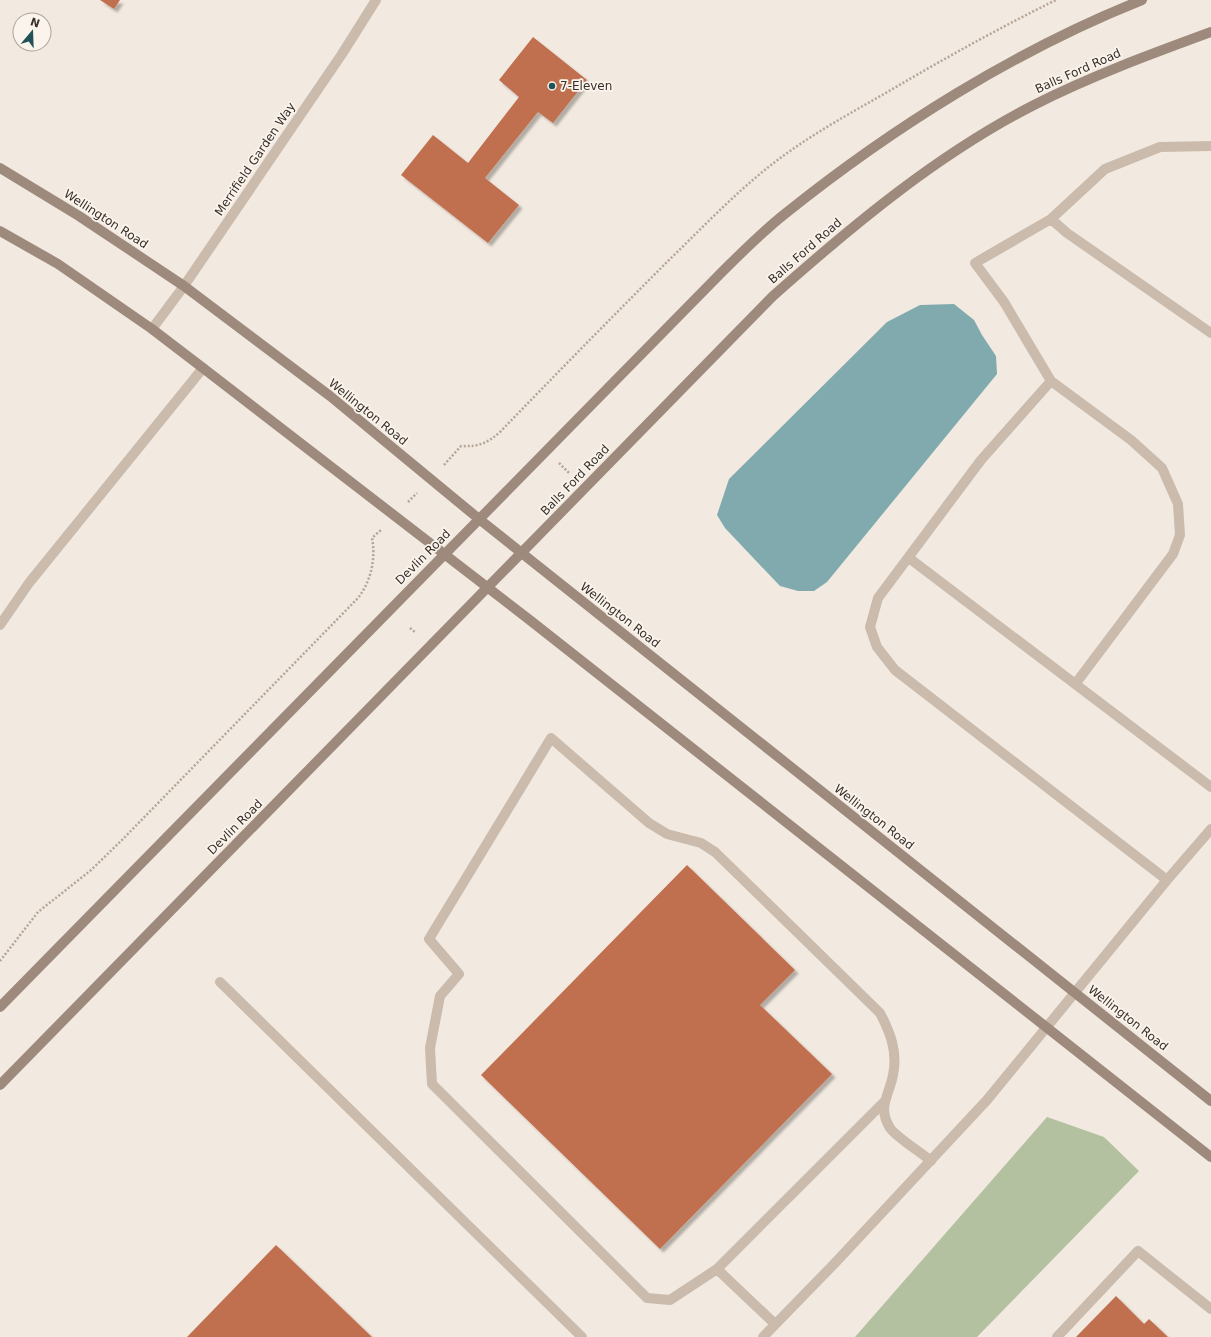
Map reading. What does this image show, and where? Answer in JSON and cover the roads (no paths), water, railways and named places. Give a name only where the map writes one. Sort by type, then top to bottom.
[{"type":"main road","points":[[479,519],[722,272],[785,213],[849,166],[936,106],[1007,65],[1072,31],[1142,0]]},
{"type":"main road","name":"Balls Ford Road","points":[[488,588],[773,296],[829,246],[898,192],[989,130],[1034,106],[1141,58],[1211,32]]},
{"type":"main road","name":"Wellington Road","points":[[0,168],[79,216],[184,286],[330,396],[522,554],[1211,1101]]},
{"type":"main road","points":[[0,231],[58,264],[152,329],[444,553],[1211,1157]]},
{"type":"main road","name":"Devlin Road","points":[[0,1007],[479,519]]},
{"type":"main road","name":"Devlin Road","points":[[0,1085],[488,588]]},
{"type":"street","name":"Merrifield Garden Way","points":[[152,329],[184,286],[342,54],[376,0]]},
{"type":"street","points":[[1076,684],[1173,554],[1180,535],[1178,504],[1162,468],[1131,440],[1051,381],[1004,302],[975,263],[1051,219],[1105,169],[1160,147],[1211,146]]},
{"type":"street","points":[[1051,219],[1067,233],[1211,333]]},
{"type":"street","points":[[0,625],[29,583],[203,368]]},
{"type":"street","points":[[1051,381],[981,460],[878,598],[870,627],[877,647],[895,670],[1166,880]]},
{"type":"street","points":[[909,558],[1211,787]]},
{"type":"street","points":[[884,1102],[718,1269],[670,1300],[647,1298],[432,1084],[430,1048],[440,996],[459,974],[429,939],[551,738],[649,823],[667,834],[701,843],[715,852],[880,1013],[891,1033],[894,1051],[894,1074],[884,1102],[885,1117],[891,1129],[931,1161]]},
{"type":"street","points":[[762,1337],[931,1161],[987,1100],[1166,880],[1211,829]]},
{"type":"street","points":[[220,982],[582,1337]]},
{"type":"street","points":[[1056,1337],[1138,1250],[1211,1309]]},
{"type":"street","points":[[718,1269],[775,1324]]},
{"type":"water","points":[[954,304],[974,320],[996,356],[997,374],[827,582],[814,591],[798,591],[780,586],[725,528],[717,515],[729,479],[887,322],[920,305]]},
{"type":"place","name":"7-Eleven","points":[[552,86]]}]
